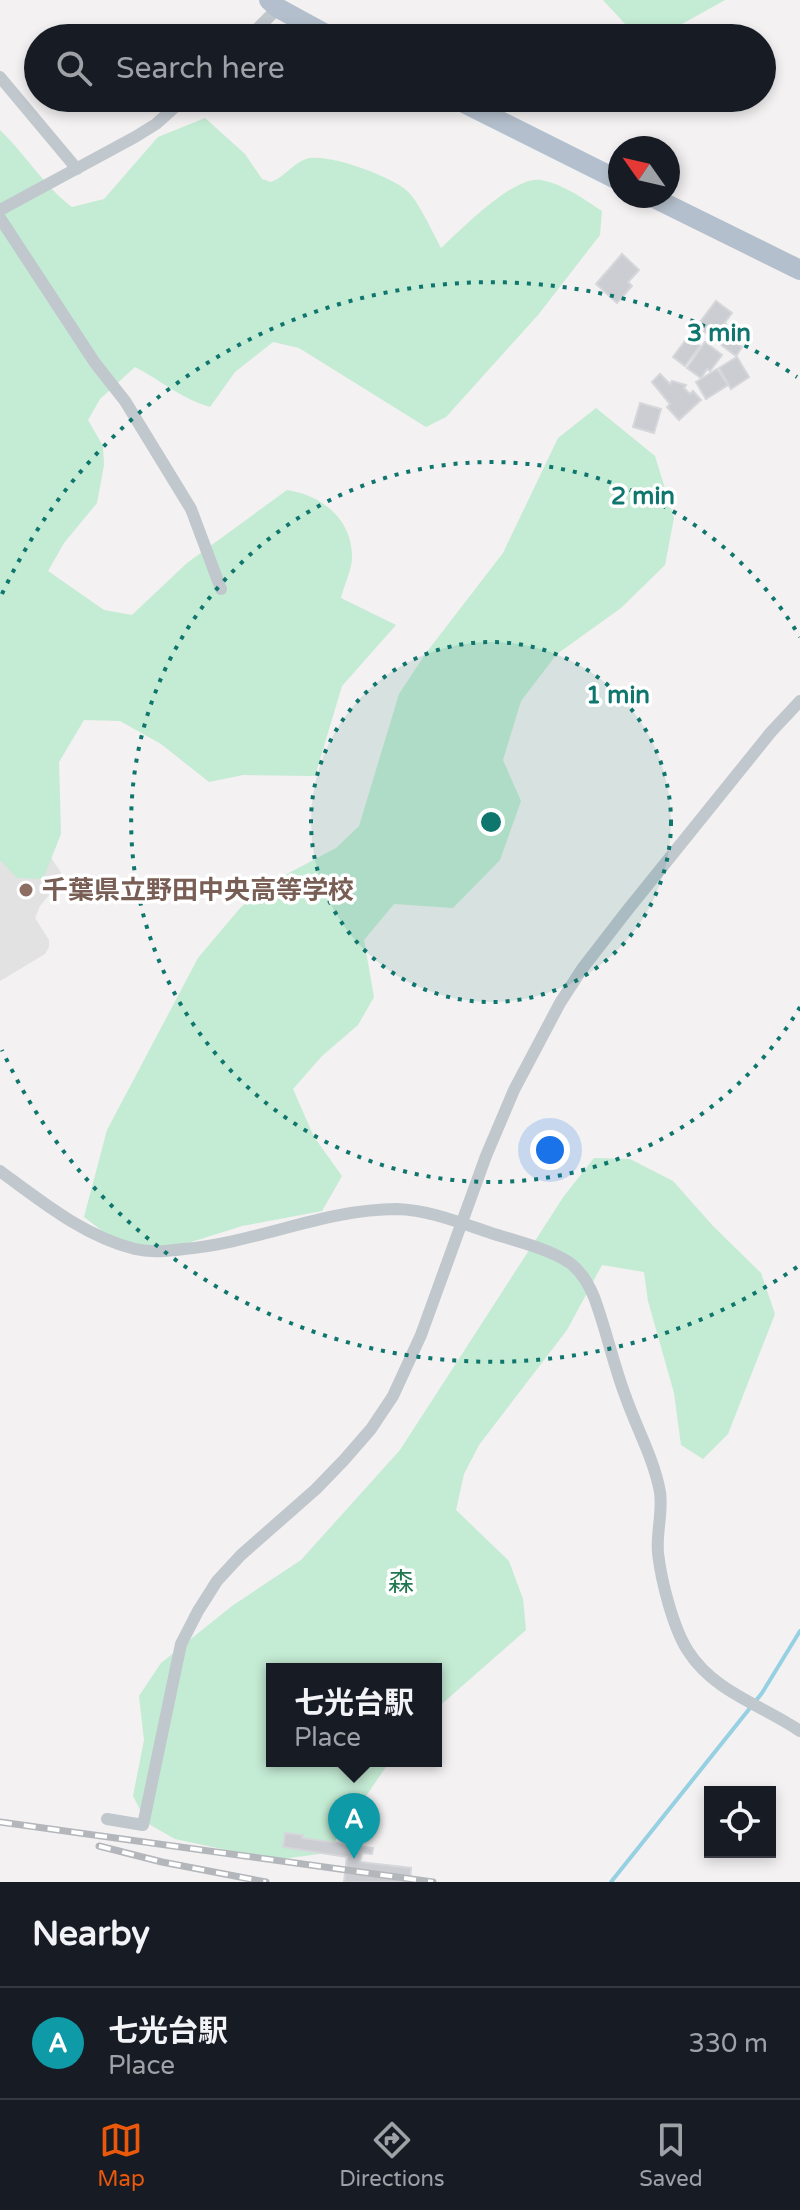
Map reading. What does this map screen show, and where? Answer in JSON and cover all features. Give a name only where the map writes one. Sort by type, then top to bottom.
[{"type":"main road","points":[[274,4],[309,24]]},
{"type":"main road","points":[[482,112],[608,175]]},
{"type":"main road","points":[[674,208],[800,270]]},
{"type":"street","points":[[259,24],[274,4]]},
{"type":"street","points":[[0,77],[24,106]]},
{"type":"street","points":[[29,112],[77,169]]},
{"type":"street","points":[[0,210],[146,131],[168,112]]},
{"type":"street","points":[[0,218],[95,363],[125,401],[191,509],[221,589]]},
{"type":"street","points":[[107,1819],[143,1825],[181,1644],[217,1581],[241,1555],[316,1489],[371,1429],[410,1364],[514,1090],[535,1046],[574,980],[771,732],[800,701]]},
{"type":"street","points":[[0,1171],[74,1223],[137,1250],[201,1248],[359,1212],[398,1209],[429,1213],[461,1223],[573,1265],[594,1298],[660,1493],[658,1551],[688,1651],[723,1686],[800,1731]]},
{"type":"shaded area","name":"千葉県立野田中央高等学校","points":[[0,791],[13,801],[64,877],[40,906],[35,918],[49,940],[45,954],[0,981]]},
{"type":"green space","points":[[603,0],[725,0],[682,24],[625,24]]},
{"type":"green space","points":[[205,118],[245,154],[262,179],[271,182],[301,161],[315,158],[358,167],[398,184],[415,201],[441,248],[488,205],[517,186],[541,180],[573,192],[602,211],[600,235],[538,315],[446,417],[426,427],[299,348],[273,342],[235,372],[210,407],[135,367],[100,399],[88,420],[103,446],[104,465],[97,503],[64,543],[48,571],[104,610],[132,615],[187,563],[287,490],[322,503],[340,519],[346,530],[352,560],[341,598],[396,625],[342,686],[315,776],[243,775],[209,782],[161,744],[120,721],[84,720],[59,762],[61,834],[43,879],[17,878],[0,860],[0,130],[72,207],[104,199],[158,137]]},
{"type":"green space","points":[[596,408],[655,456],[674,518],[665,565],[621,608],[557,654],[521,701],[503,760],[521,801],[500,860],[453,908],[394,904],[364,940],[374,997],[358,1025],[322,1056],[293,1089],[314,1137],[342,1176],[322,1211],[242,1226],[153,1254],[130,1252],[84,1217],[107,1130],[198,958],[241,907],[285,875],[336,848],[359,826],[399,694],[426,653],[503,553],[558,438]]},
{"type":"green space","name":"森","points":[[594,1158],[630,1159],[673,1181],[761,1273],[775,1314],[728,1434],[703,1459],[681,1445],[674,1393],[648,1301],[644,1272],[602,1265],[567,1330],[479,1445],[464,1474],[456,1510],[509,1561],[523,1599],[526,1630],[442,1704],[442,1663],[266,1663],[266,1767],[386,1767],[327,1853],[274,1860],[175,1839],[147,1823],[133,1796],[144,1740],[139,1696],[161,1663],[232,1606],[301,1560],[400,1450],[564,1196]]},
{"type":"building","points":[[622,254],[639,270],[628,282],[632,286],[617,303],[596,284]]},
{"type":"building","points":[[716,301],[732,313],[713,338],[697,326]]},
{"type":"building","points":[[726,324],[743,336],[737,343],[742,347],[736,356],[715,340]]},
{"type":"building","points":[[688,337],[700,346],[685,366],[673,357]]},
{"type":"building","points":[[705,342],[722,355],[701,378],[687,368]]},
{"type":"building","points":[[737,357],[749,377],[731,389],[719,368]]},
{"type":"building","points":[[717,369],[728,385],[706,399],[696,382]]},
{"type":"building","points":[[660,374],[670,384],[672,381],[686,385],[684,388],[690,394],[693,391],[701,400],[679,420],[652,382]]},
{"type":"building","points":[[640,403],[661,409],[654,433],[633,427]]},
{"type":"building","points":[[285,1833],[373,1848],[372,1854],[362,1853],[360,1862],[411,1868],[410,1882],[344,1882],[347,1857],[283,1847]]},
{"type":"waterway","points":[[611,1882],[762,1693],[800,1631]]},
{"type":"railway","points":[[0,1822],[433,1882]]},
{"type":"railway","points":[[99,1846],[266,1882]]},
{"type":"place","name":"千葉県立野田中央高等学校","points":[[26,890]]},
{"type":"place","name":"七光台駅","points":[[354,1859]]}]
